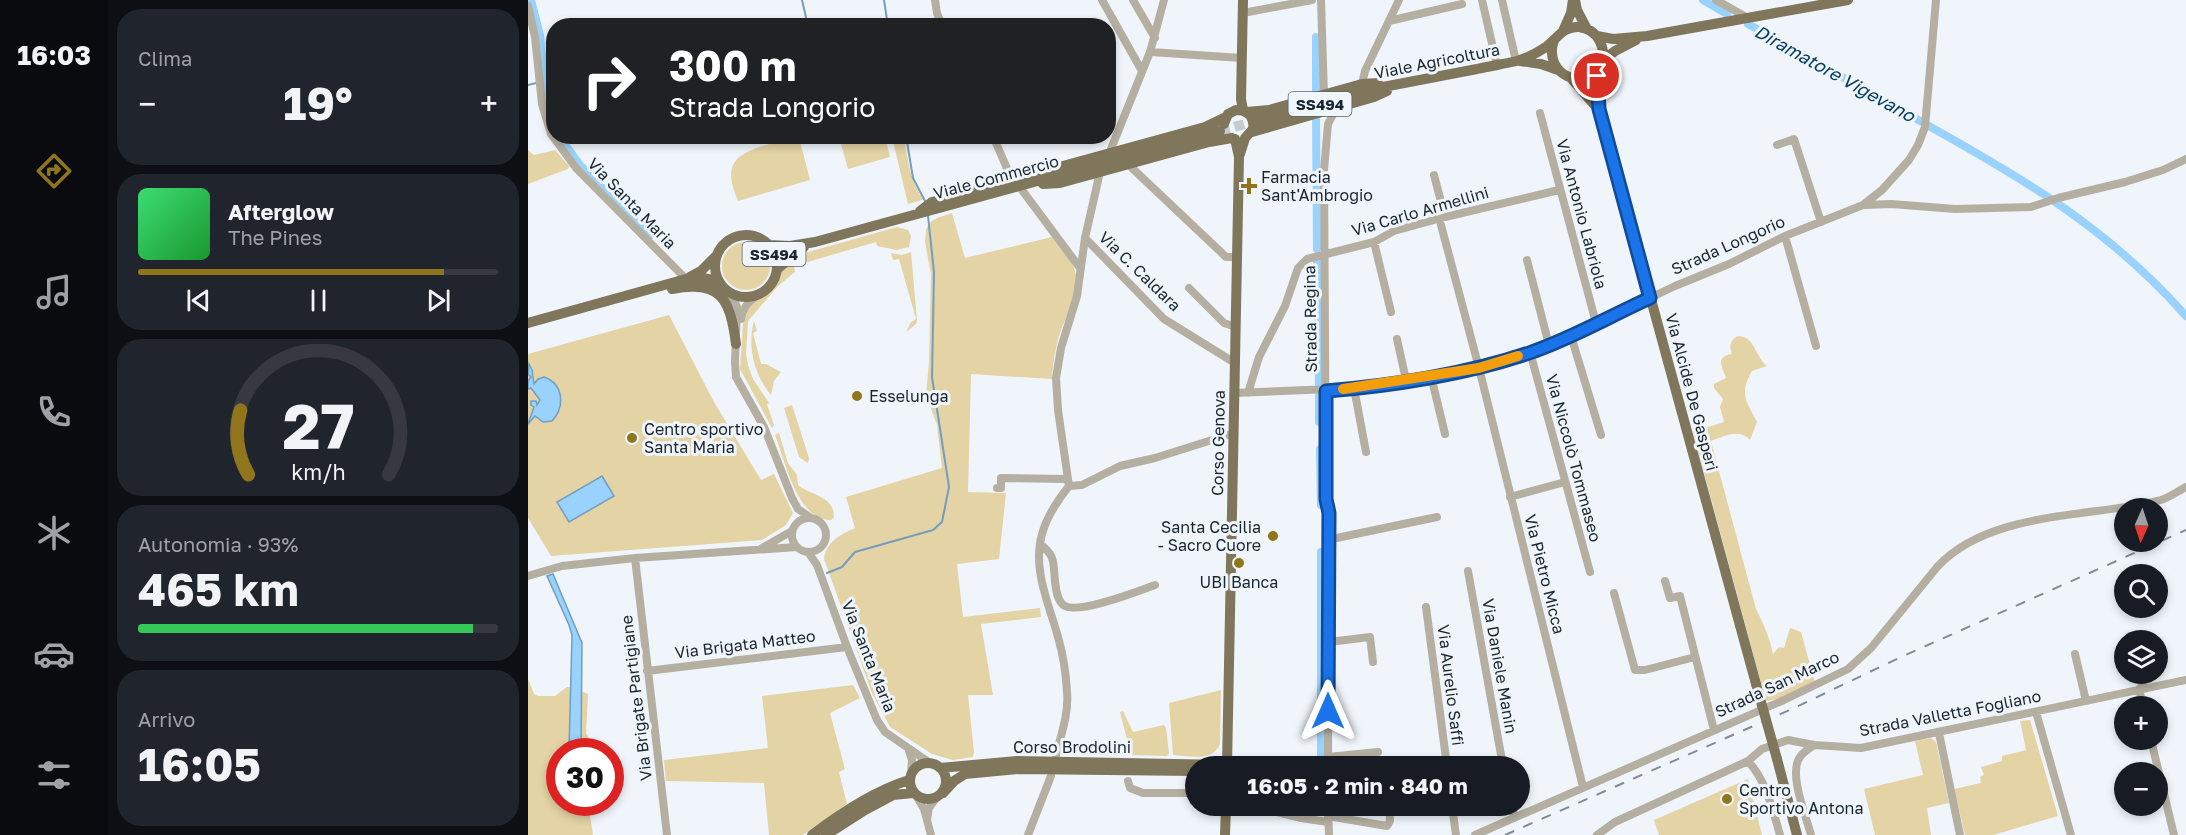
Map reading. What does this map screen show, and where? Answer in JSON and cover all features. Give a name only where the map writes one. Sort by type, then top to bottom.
[{"type":"main road","points":[[1242,111],[1243,0]]},
{"type":"main road","points":[[1574,0],[1587,29]]},
{"type":"main road","points":[[1563,31],[1574,0]]},
{"type":"main road","points":[[1563,31],[1575,27],[1587,29],[1597,36],[1613,39],[1647,36],[1848,0]]},
{"type":"main road","name":"Viale Agricoltura","points":[[1259,120],[1401,84],[1516,61],[1538,52],[1563,31]]},
{"type":"main road","points":[[1597,36],[1603,49],[1601,64]]},
{"type":"main road","points":[[1571,78],[1584,78],[1596,71],[1615,51],[1647,36]]},
{"type":"main road","points":[[1554,40],[1551,56],[1558,70]]},
{"type":"main road","name":"Viale Agricoltura","points":[[1516,61],[1541,64],[1571,78]]},
{"type":"main road","name":"Via Alcide De Gasperi","points":[[1601,64],[1596,87],[1599,109],[1797,835]]},
{"type":"main road","name":"Via Alcide De Gasperi","points":[[1571,78],[1599,109]]},
{"type":"main road","points":[[1016,183],[1205,127],[1242,111],[1269,110],[1362,84],[1374,82],[1401,84]]},
{"type":"main road","points":[[1016,183],[1060,183],[1209,142],[1241,137],[1377,96],[1401,84]]},
{"type":"main road","name":"Corso Genova","points":[[1227,756],[1239,157],[1241,137],[1254,121],[1242,111]]},
{"type":"main road","name":"Corso Genova","points":[[1226,117],[1224,127],[1241,137]]},
{"type":"main road","name":"Viale Commercio","points":[[686,279],[701,271],[727,242],[742,235],[759,238],[769,245],[790,246],[815,242],[1016,183],[1220,131]]},
{"type":"main road","name":"Viale Commercio","points":[[528,323],[686,279],[705,277],[715,280],[725,288],[745,297],[761,293],[773,280],[777,269],[795,253],[815,242]]},
{"type":"main road","name":"SS494","points":[[769,245],[775,256],[777,269]]},
{"type":"main road","points":[[717,255],[715,270],[725,288]]},
{"type":"main road","points":[[612,300],[684,287],[714,291],[724,299],[731,313],[736,340]]},
{"type":"main road","points":[[1216,756],[1227,742]]},
{"type":"main road","name":"Corso Brodolini","points":[[940,768],[1017,761],[1185,767]]},
{"type":"main road","points":[[812,835],[861,801],[910,777],[918,766],[930,763],[940,768],[946,775],[946,784],[939,795],[926,800],[915,795],[893,795],[826,835]]},
{"type":"main road","name":"Corso Brodolini","points":[[939,795],[961,776],[999,770],[1185,767]]},
{"type":"main road","points":[[910,777],[915,795]]},
{"type":"main road","points":[[1225,835],[1226,816]]},
{"type":"street","points":[[935,0],[939,18]]},
{"type":"street","points":[[1102,0],[1112,18]]},
{"type":"street","points":[[1133,0],[1155,38]]},
{"type":"street","points":[[1116,138],[1155,38],[1164,0]]},
{"type":"street","points":[[1243,13],[1312,0]]},
{"type":"street","points":[[1321,0],[1324,95]]},
{"type":"street","points":[[1362,84],[1365,71],[1399,0]]},
{"type":"street","points":[[1482,0],[1497,65]]},
{"type":"street","points":[[1502,0],[1516,61]]},
{"type":"street","points":[[1716,0],[1747,18]]},
{"type":"street","name":"Strada Longorio","points":[[1234,393],[1326,391],[1479,368],[1571,336],[1650,298],[1730,264],[1785,236],[1863,205],[1882,190],[1909,160],[1922,136],[1925,127],[1936,0]]},
{"type":"street","points":[[1389,21],[1461,4]]},
{"type":"street","name":"Via Santa Maria","points":[[528,6],[535,37],[539,82],[546,119]]},
{"type":"street","points":[[1116,24],[1143,71]]},
{"type":"street","points":[[1150,52],[1242,58]]},
{"type":"street","name":"Strada Regina","points":[[1328,756],[1324,170],[1328,124],[1338,107]]},
{"type":"street","points":[[1320,112],[1325,116],[1328,124]]},
{"type":"street","name":"Via Antonio Labriola","points":[[1540,113],[1596,323]]},
{"type":"street","points":[[1120,129],[1122,142],[1130,148]]},
{"type":"street","points":[[1777,146],[1794,139],[1821,222]]},
{"type":"street","name":"Via Santa Maria","points":[[558,144],[576,168],[686,279]]},
{"type":"street","points":[[997,144],[1016,183],[1080,268]]},
{"type":"street","points":[[1109,154],[1113,144]]},
{"type":"street","points":[[1863,205],[1891,204],[1955,209],[2031,207],[2125,182],[2163,170],[2186,159]]},
{"type":"street","points":[[1132,168],[1226,256],[1237,257]]},
{"type":"street","points":[[1056,755],[1068,704],[1067,690],[1059,639],[1039,568],[1040,544],[1053,507],[1068,483],[1056,378],[1061,348],[1077,296],[1085,238],[1100,172]]},
{"type":"street","name":"Via Pietro Micca","points":[[1434,175],[1443,221],[1510,497],[1583,787]]},
{"type":"street","name":"Via Carlo Armellini","points":[[1248,393],[1259,357],[1285,306],[1299,268],[1309,257],[1374,242],[1394,231],[1443,221],[1559,190]]},
{"type":"street","points":[[1785,236],[1816,346]]},
{"type":"street","name":"Via C. Caldara","points":[[1085,238],[1164,319],[1235,363]]},
{"type":"street","points":[[1374,242],[1391,312]]},
{"type":"street","points":[[1527,260],[1549,345]]},
{"type":"street","points":[[528,576],[548,570],[635,558],[797,547],[812,551],[824,542],[825,530],[817,520],[798,509],[792,498],[764,427],[736,377],[737,307],[735,300],[725,288]]},
{"type":"street","points":[[1189,288],[1224,323],[1236,327]]},
{"type":"street","points":[[736,340],[743,308],[748,301],[761,293]]},
{"type":"street","points":[[1571,336],[1601,435]]},
{"type":"street","points":[[1396,339],[1406,380]]},
{"type":"street","name":"Via Niccolò Tommaseo","points":[[1530,352],[1590,572]]},
{"type":"street","points":[[1431,376],[1445,435]]},
{"type":"street","points":[[1354,388],[1366,452]]},
{"type":"street","points":[[997,488],[1001,488],[1001,478],[1082,485],[1120,466],[1155,458],[1234,433]]},
{"type":"street","points":[[1510,497],[1565,482]]},
{"type":"street","name":"Strada San Marco","points":[[1475,835],[1784,700],[1848,669],[1871,648],[1949,554],[1969,542],[1989,533],[2022,524],[2163,499],[2186,487]]},
{"type":"street","points":[[792,498],[795,518],[794,543],[797,547]]},
{"type":"street","points":[[1327,540],[1437,517]]},
{"type":"street","points":[[759,549],[793,529],[800,520],[810,518]]},
{"type":"street","points":[[1040,544],[1053,558],[1057,593],[1065,607],[1077,608],[1094,605],[1155,585]]},
{"type":"street","name":"Via Santa Maria","points":[[812,551],[877,720],[885,732],[930,763]]},
{"type":"street","name":"Via Brigate Partigiane","points":[[635,558],[667,835]]},
{"type":"street","name":"Via Daniele Manin","points":[[1468,571],[1501,756]]},
{"type":"street","name":"Strada San Marco","points":[[1665,581],[1670,598],[1680,596],[1714,730]]},
{"type":"street","points":[[1614,593],[1635,670],[1645,670],[1695,657]]},
{"type":"street","name":"Via Aurelio Saffi","points":[[1426,607],[1446,756]]},
{"type":"street","points":[[1329,642],[1370,637],[1373,662]]},
{"type":"street","name":"Via Brigata Matteo","points":[[647,671],[847,647]]},
{"type":"street","points":[[2075,654],[2086,701]]},
{"type":"street","name":"Strada Valletta Fogliano","points":[[1597,835],[1615,822],[1748,761],[1762,749],[1788,740],[1814,745],[1861,748],[2186,680]]},
{"type":"street","points":[[2140,684],[2142,696]]},
{"type":"street","points":[[2036,712],[2071,835]]},
{"type":"street","points":[[1939,733],[1960,835]]},
{"type":"street","points":[[1811,835],[1795,776],[1796,764],[1800,755],[1814,745]]},
{"type":"street","points":[[908,748],[912,760],[910,777]]},
{"type":"street","points":[[2153,750],[2174,835]]},
{"type":"street","points":[[1358,756],[1378,752]]},
{"type":"street","points":[[1748,761],[1765,785],[1780,835]]},
{"type":"street","points":[[1028,835],[1051,776]]},
{"type":"street","points":[[1128,781],[1130,788],[1143,793],[1185,794]]},
{"type":"street","points":[[915,795],[924,809],[931,835]]},
{"type":"street","points":[[927,822],[929,808],[939,795]]},
{"type":"street","points":[[1307,816],[1388,826],[1390,816]]},
{"type":"street","points":[[1453,816],[1456,835]]},
{"type":"street","points":[[1328,819],[1329,835]]},
{"type":"shaded area","points":[[770,144],[801,144],[810,180],[738,201],[731,179],[734,164],[746,153]]},
{"type":"shaded area","points":[[841,144],[887,144],[890,157],[848,169]]},
{"type":"shaded area","points":[[894,144],[905,144],[912,175],[922,198],[922,200],[908,204]]},
{"type":"shaded area","points":[[528,150],[534,155],[555,150],[569,166],[568,169],[528,184]]},
{"type":"shaded area","points":[[952,213],[965,258],[1052,237],[1071,262],[1076,279],[1075,295],[1057,344],[1052,379],[971,374],[968,492],[1006,493],[999,559],[957,564],[963,617],[1040,608],[1041,617],[981,624],[993,695],[968,695],[973,757],[953,760],[932,754],[890,727],[872,693],[824,559],[831,543],[855,528],[846,497],[942,468],[937,425],[926,395],[931,274],[925,242],[929,223]]},
{"type":"shaded area","points":[[897,227],[908,230],[911,236],[909,247],[897,250],[877,246],[876,242],[794,266],[795,272],[778,286],[748,321],[746,354],[748,365],[753,379],[769,403],[767,404],[774,425],[772,428],[740,369],[743,324],[751,303],[766,294],[783,269],[801,254]]},
{"type":"shaded area","points":[[741,242],[751,242],[766,252],[770,266],[769,275],[760,286],[751,290],[741,290],[726,280],[722,271],[722,261],[732,246]]},
{"type":"shaded area","points":[[911,252],[917,320],[916,324],[906,332],[911,322],[916,319],[899,259],[893,260],[891,253],[902,255]]},
{"type":"shaded area","name":"Centro sportivo Santa Maria","points":[[669,315],[714,402],[761,480],[774,474],[793,513],[786,525],[762,540],[551,556],[528,518],[528,354]]},
{"type":"shaded area","points":[[754,321],[757,331],[753,333],[761,364],[766,364],[781,372],[774,381],[771,395],[756,369],[751,340]]},
{"type":"shaded area","points":[[1739,336],[1749,340],[1767,366],[1752,371],[1746,386],[1747,403],[1757,422],[1750,440],[1746,436],[1736,434],[1711,441],[1756,609],[1764,625],[1773,654],[1779,647],[1784,648],[1790,628],[1801,632],[1815,683],[1778,699],[1766,701],[1693,432],[1724,422],[1720,407],[1723,399],[1714,388],[1714,384],[1726,378],[1721,360],[1726,355],[1732,354],[1731,343]]},
{"type":"shaded area","points":[[792,405],[809,458],[808,463],[799,457],[784,408]]},
{"type":"shaded area","points":[[779,433],[788,463],[797,475],[798,485],[830,504],[834,517],[831,520],[819,518],[809,511],[801,500],[788,473],[775,435]]},
{"type":"shaded area","points":[[528,679],[534,694],[538,696],[555,696],[567,687],[588,694],[586,733],[589,738],[546,738],[546,816],[590,816],[593,835],[528,835]]},
{"type":"shaded area","points":[[853,685],[860,698],[830,713],[845,769],[839,772],[847,804],[803,835],[769,835],[764,783],[666,781],[664,760],[768,748],[762,696]]},
{"type":"shaded area","points":[[1221,690],[1220,744],[1217,750],[1206,756],[1173,755],[1169,703]]},
{"type":"shaded area","points":[[1123,711],[1133,732],[1164,725],[1169,753],[1167,756],[1131,755],[1120,712]]},
{"type":"shaded area","points":[[2030,720],[2058,816],[1993,835],[1965,835],[1954,789],[1981,783],[1980,777],[1984,775],[1981,767],[2002,761],[2002,756],[2026,750],[2020,721]]},
{"type":"shaded area","points":[[1931,738],[1936,742],[1949,803],[1927,808],[1931,835],[1875,835],[1864,789],[1923,775],[1915,741]]},
{"type":"shaded area","name":"Centro Sportivo Antona","points":[[1748,779],[1762,835],[1659,835],[1654,820]]},
{"type":"water","points":[[529,364],[534,384],[538,379],[544,377],[551,380],[559,390],[559,409],[552,421],[543,422],[535,416],[528,424],[534,407],[531,401],[536,401],[537,405],[540,400],[531,388],[528,389],[528,381],[531,377],[528,374]]},
{"type":"water","points":[[602,476],[614,496],[569,522],[557,502]]},
{"type":"water","points":[[553,574],[582,643],[581,738],[569,738],[572,635],[547,576]]},
{"type":"waterway","points":[[531,0],[540,35],[546,96]]},
{"type":"waterway","points":[[802,0],[806,18]]},
{"type":"waterway","points":[[884,0],[887,18]]},
{"type":"waterway","name":"Diramatore Vigevano","points":[[1703,0],[1727,14]]},
{"type":"waterway","name":"Diramatore Vigevano","points":[[1748,24],[1922,122]]},
{"type":"waterway","points":[[1316,37],[1316,90]]},
{"type":"waterway","points":[[528,85],[544,81]]},
{"type":"waterway","points":[[1316,116],[1317,249]]},
{"type":"waterway","name":"Diramatore Vigevano","points":[[1927,125],[1999,166],[2097,232],[2157,285],[2186,316]]},
{"type":"waterway","points":[[565,144],[580,165],[650,236]]},
{"type":"waterway","points":[[907,144],[913,178],[925,201]]},
{"type":"waterway","points":[[827,573],[842,567],[855,552],[933,530],[942,522],[949,487],[932,377],[934,272],[928,216]]},
{"type":"waterway","points":[[1317,258],[1319,385]]},
{"type":"waterway","points":[[1319,396],[1319,422]]},
{"type":"waterway","points":[[1320,449],[1321,505]]},
{"type":"waterway","points":[[1321,552],[1321,756]]},
{"type":"tunnel","points":[[1220,131],[1259,120]]},
{"type":"railway","points":[[1505,835],[1792,709],[1901,657],[2186,530]]},
{"type":"slow traffic","points":[[1343,389],[1479,368],[1518,356]]},
{"type":"place","name":"Farmacia Sant'Ambrogio","points":[[1249,186]]},
{"type":"place","name":"Esselunga","points":[[857,396]]},
{"type":"place","name":"Centro sportivo Santa Maria","points":[[632,438]]},
{"type":"place","name":"Santa Cecilia - Sacro Cuore","points":[[1273,536]]},
{"type":"place","name":"UBI Banca","points":[[1239,563]]},
{"type":"place","name":"Centro Sportivo Antona","points":[[1727,799]]},
{"type":"route","points":[[1328,711],[1327,540],[1329,513],[1326,499],[1326,391],[1479,368],[1571,336],[1650,298],[1599,109],[1597,76]]}]
